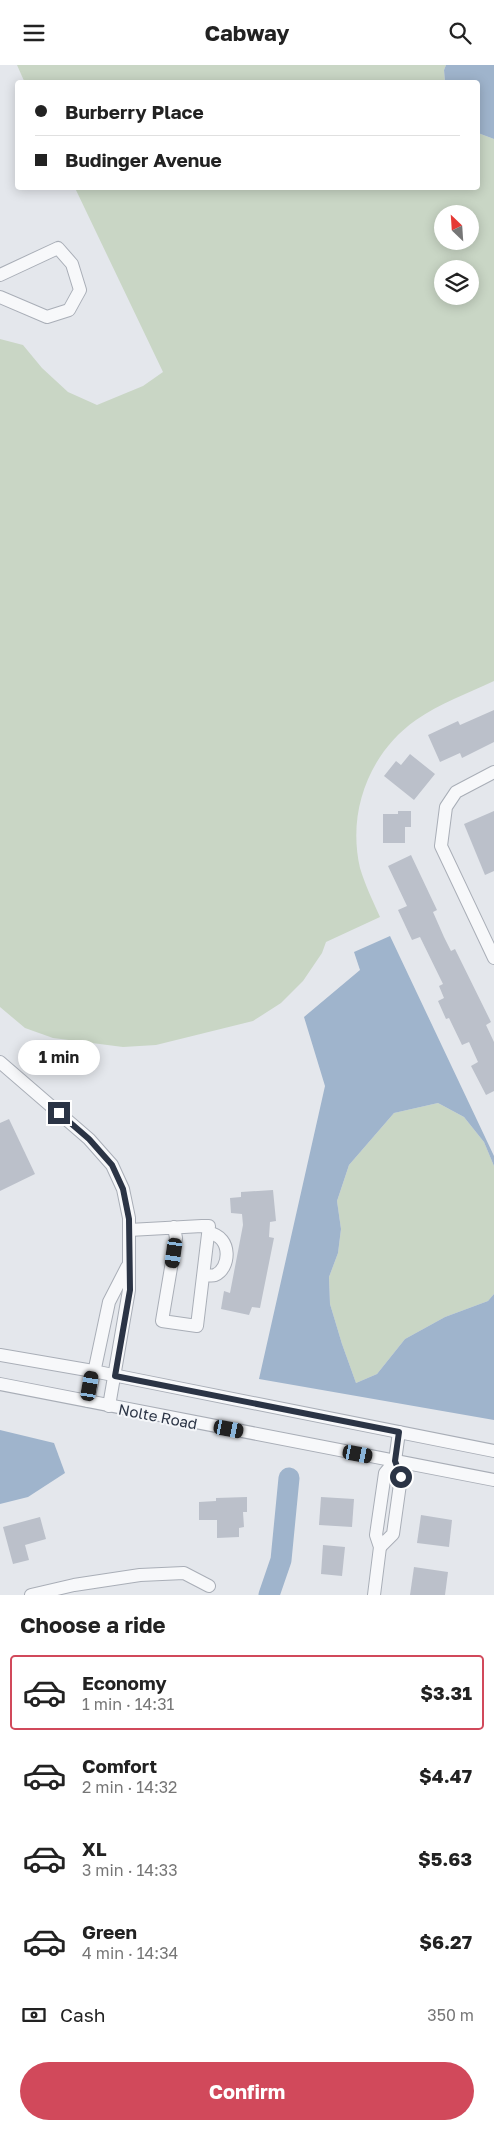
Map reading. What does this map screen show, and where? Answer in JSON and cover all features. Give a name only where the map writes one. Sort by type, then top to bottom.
[{"type":"street","points":[[0,275],[58,248],[72,263],[80,290],[69,310],[47,317],[0,297]]},
{"type":"street","points":[[494,773],[456,792],[446,807],[442,846],[494,958]]},
{"type":"street","points":[[0,1062],[89,1139],[112,1165],[123,1189],[129,1219],[128,1264],[130,1290],[109,1406]]},
{"type":"street","points":[[129,1230],[174,1227],[209,1226],[197,1326],[162,1321],[175,1246],[174,1227]]},
{"type":"street","points":[[204,1275],[214,1275],[219,1272],[223,1267],[226,1254],[226,1245],[222,1238],[209,1233]]},
{"type":"street","points":[[88,1401],[109,1302],[128,1264]]},
{"type":"street","name":"Nolte Road","points":[[0,1355],[93,1371],[494,1451]]},
{"type":"street","name":"Nolte Road","points":[[0,1384],[494,1480]]},
{"type":"street","points":[[374,1595],[380,1547],[393,1533],[401,1477],[395,1461],[399,1432]]},
{"type":"street","points":[[31,1595],[74,1585],[140,1575],[184,1573],[209,1586]]},
{"type":"green space","points":[[17,65],[446,65],[444,70],[445,80],[24,80]]},
{"type":"green space","points":[[480,134],[494,139],[494,681],[444,704],[416,720],[386,749],[374,767],[360,805],[357,847],[360,868],[380,917],[326,942],[322,953],[303,981],[281,1003],[253,1021],[156,1045],[123,1047],[53,1038],[25,1028],[0,1007],[0,339],[23,345],[42,368],[68,392],[97,405],[143,386],[163,372],[76,190],[480,190]]},
{"type":"green space","points":[[438,1103],[464,1117],[484,1142],[494,1166],[494,1294],[488,1301],[445,1317],[405,1339],[377,1374],[356,1383],[330,1304],[329,1277],[338,1253],[341,1229],[337,1201],[349,1165],[394,1113]]},
{"type":"water","points":[[446,65],[494,65],[494,139],[480,134],[480,80],[445,80],[444,70]]},
{"type":"water","points":[[390,936],[494,1156],[494,1166],[484,1142],[464,1117],[438,1103],[394,1113],[349,1165],[337,1201],[341,1229],[338,1253],[329,1277],[330,1304],[356,1383],[377,1374],[405,1339],[445,1317],[488,1301],[494,1294],[494,1420],[259,1379],[325,1086],[304,1017],[360,970],[354,952]]},
{"type":"water","points":[[0,1430],[54,1443],[65,1473],[28,1497],[0,1504]]},
{"type":"building","points":[[494,710],[494,742],[462,758],[460,753],[440,762],[428,735],[458,721],[460,725]]},
{"type":"building","points":[[410,754],[435,774],[414,800],[384,776],[396,761],[401,765]]},
{"type":"building","points":[[398,811],[411,811],[411,827],[405,827],[405,843],[383,843],[383,814],[398,814]]},
{"type":"building","points":[[494,811],[494,871],[485,875],[464,824]]},
{"type":"building","points":[[411,855],[437,910],[433,912],[444,937],[451,951],[455,949],[491,1022],[486,1025],[494,1042],[494,1091],[486,1095],[471,1066],[478,1062],[469,1042],[462,1045],[449,1018],[446,1019],[438,1001],[444,998],[439,986],[443,984],[420,937],[412,940],[398,910],[407,906],[388,866]]},
{"type":"building","points":[[9,1119],[35,1174],[0,1191],[0,1123]]},
{"type":"building","points":[[273,1190],[276,1221],[270,1222],[269,1237],[274,1238],[260,1308],[252,1307],[249,1315],[221,1309],[224,1291],[230,1293],[243,1225],[242,1214],[231,1213],[230,1198],[241,1197],[241,1192]]},
{"type":"building","points":[[247,1497],[247,1512],[243,1512],[244,1527],[239,1528],[239,1537],[217,1538],[217,1520],[199,1520],[199,1502],[216,1501],[216,1498]]},
{"type":"building","points":[[321,1497],[354,1499],[352,1527],[319,1525]]},
{"type":"building","points":[[421,1515],[452,1520],[449,1547],[417,1543]]},
{"type":"building","points":[[40,1517],[46,1539],[25,1545],[29,1560],[13,1564],[3,1527]]},
{"type":"building","points":[[323,1545],[345,1547],[342,1576],[321,1574]]},
{"type":"building","points":[[414,1567],[448,1572],[445,1595],[410,1595]]},
{"type":"waterway","points":[[269,1595],[281,1560],[289,1478]]},
{"type":"route","points":[[59,1113],[89,1139],[112,1165],[123,1189],[129,1219],[128,1264],[130,1290],[115,1376],[399,1432],[395,1461],[401,1477]]}]
